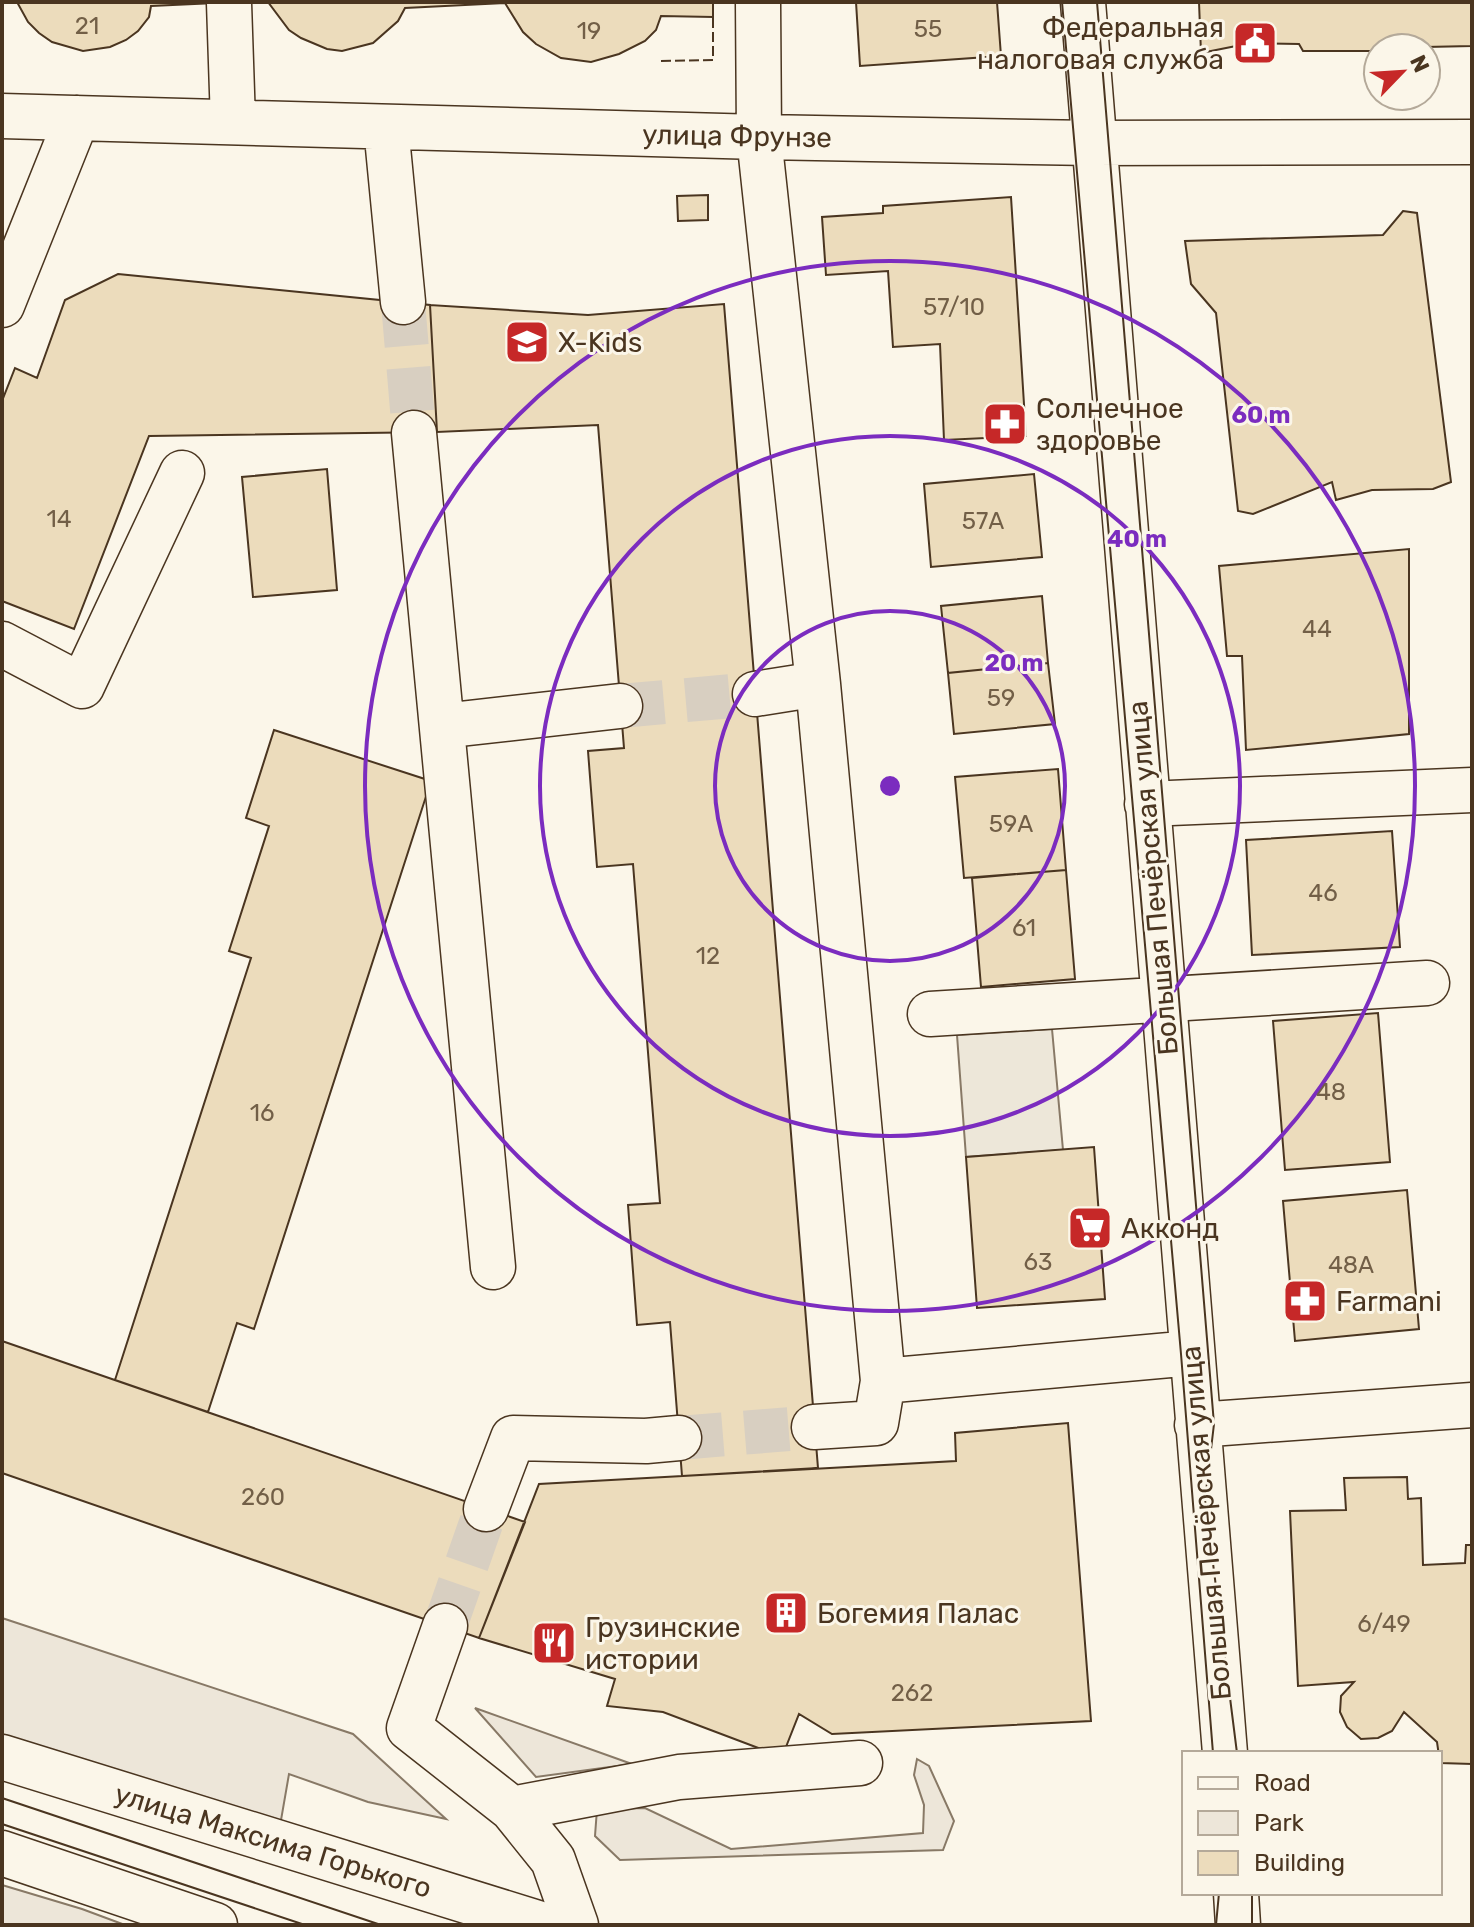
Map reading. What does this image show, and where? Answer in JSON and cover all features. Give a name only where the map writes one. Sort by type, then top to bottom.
[{"type":"street","points":[[758,2],[759,137],[818,684],[883,1381],[876,1423],[814,1427]]},
{"type":"street","name":"Большая Печёрская улица","points":[[1083,2],[1092,143],[1225,1751]]},
{"type":"street","points":[[229,3],[233,122]]},
{"type":"street","name":"улица Фрунзе","points":[[2,116],[1092,143],[1472,142]]},
{"type":"street","points":[[2,305],[77,118]]},
{"type":"street","points":[[386,127],[403,302]]},
{"type":"street","points":[[414,433],[493,1267]]},
{"type":"street","points":[[2,644],[82,686],[182,473]]},
{"type":"street","points":[[755,694],[818,684]]},
{"type":"street","points":[[442,726],[620,706]]},
{"type":"street","points":[[1147,804],[1472,790]]},
{"type":"street","points":[[930,1014],[1427,983]]},
{"type":"street","points":[[883,1381],[1192,1353]]},
{"type":"street","points":[[1197,1425],[1472,1405]]},
{"type":"street","points":[[486,1509],[513,1438],[646,1441],[679,1438]]},
{"type":"street","points":[[445,1626],[409,1728],[512,1809],[553,1860],[576,1925]]},
{"type":"street","name":"улица Максима Горького","points":[[2,1757],[544,1925]]},
{"type":"street","points":[[512,1809],[679,1777],[860,1763]]},
{"type":"street","points":[[2,1853],[215,1925]]},
{"type":"street","points":[[1236,1895],[1238,1925]]},
{"type":"green space","points":[[2,1618],[353,1734],[446,1819],[368,1802],[289,1774],[280,1826],[2,1734]]},
{"type":"green space","points":[[475,1708],[632,1764],[536,1777]]},
{"type":"green space","points":[[917,1759],[929,1766],[954,1821],[943,1850],[620,1860],[595,1836],[597,1809],[645,1808],[731,1849],[923,1833],[924,1805],[914,1775]]},
{"type":"green space","points":[[2,1885],[82,1909],[125,1925],[2,1925]]},
{"type":"shaded area","points":[[1052,1029],[1063,1150],[966,1157],[957,1035]]},
{"type":"building","points":[[17,2],[238,2],[151,6],[149,17],[126,40],[110,47],[83,51],[52,42],[39,33],[28,22]]},
{"type":"building","points":[[268,2],[713,2],[713,17],[661,16],[656,30],[645,41],[619,54],[591,62],[561,58],[536,44],[523,32],[505,3],[405,8],[398,21],[373,43],[342,51],[327,49],[301,38],[289,30]]},
{"type":"building","points":[[856,2],[997,2],[1001,56],[860,66]]},
{"type":"building","points":[[1199,2],[1472,2],[1472,46],[1442,47],[1442,32],[1362,32],[1362,51],[1303,51],[1299,44],[1251,43],[1201,53]]},
{"type":"building","points":[[708,195],[708,220],[678,221],[677,196]]},
{"type":"building","points":[[1011,197],[1026,436],[944,440],[940,344],[893,347],[888,271],[826,275],[822,217],[883,213],[883,206]]},
{"type":"building","points":[[1403,211],[1417,213],[1451,482],[1433,489],[1372,490],[1336,500],[1332,482],[1253,514],[1238,511],[1216,313],[1191,284],[1185,241],[1383,235]]},
{"type":"building","points":[[118,274],[430,305],[437,432],[149,436],[74,629],[2,601],[2,401],[15,368],[37,378],[65,300]]},
{"type":"building","points":[[724,304],[818,1468],[682,1476],[670,1322],[637,1325],[628,1205],[660,1203],[633,864],[597,867],[588,751],[624,748],[598,425],[437,432],[430,305],[588,315]]},
{"type":"building","points":[[327,469],[337,590],[253,597],[242,477]]},
{"type":"building","points":[[1034,474],[1042,557],[931,567],[924,484]]},
{"type":"building","points":[[1409,549],[1409,734],[1246,750],[1242,656],[1227,656],[1219,566]]},
{"type":"building","points":[[1042,596],[1048,663],[948,673],[941,606]]},
{"type":"building","points":[[1048,663],[1055,724],[954,734],[948,673]]},
{"type":"building","points":[[274,730],[431,781],[254,1329],[237,1323],[208,1412],[115,1380],[251,958],[229,951],[269,826],[246,818]]},
{"type":"building","points":[[1058,769],[1066,870],[964,878],[955,777]]},
{"type":"building","points":[[1392,831],[1400,947],[1252,955],[1246,840]]},
{"type":"building","points":[[1066,870],[1075,979],[981,987],[972,878]]},
{"type":"building","points":[[1378,1013],[1390,1162],[1285,1170],[1273,1021]]},
{"type":"building","points":[[1094,1147],[1105,1299],[977,1308],[966,1157]]},
{"type":"building","points":[[1407,1190],[1419,1329],[1295,1341],[1283,1201]]},
{"type":"building","points":[[2,1341],[525,1522],[479,1638],[2,1473]]},
{"type":"building","name":"Богемия Палас","points":[[1068,1423],[1091,1721],[832,1734],[799,1714],[782,1757],[663,1712],[607,1706],[615,1679],[479,1638],[539,1484],[956,1461],[955,1433]]},
{"type":"building","points":[[1407,1477],[1408,1499],[1421,1498],[1423,1565],[1465,1563],[1466,1545],[1472,1545],[1472,1764],[1442,1763],[1442,1751],[1438,1751],[1437,1742],[1404,1712],[1392,1731],[1378,1738],[1361,1739],[1347,1727],[1340,1712],[1341,1696],[1354,1682],[1298,1686],[1290,1511],[1346,1510],[1344,1478]]},
{"type":"tunnel","points":[[403,302],[414,433]]},
{"type":"tunnel","points":[[620,706],[755,694]]},
{"type":"tunnel","points":[[679,1438],[814,1427]]},
{"type":"tunnel","points":[[445,1626],[486,1509]]},
{"type":"tram line","points":[[1062,2],[1213,1751]]},
{"type":"tram line","points":[[1097,2],[1214,1424],[1205,1500],[1237,1751]]},
{"type":"tram line","points":[[2,1798],[381,1925]]},
{"type":"tram line","points":[[2,1824],[305,1925]]},
{"type":"tram line","points":[[1216,1925],[1219,1895]]},
{"type":"tram line","points":[[1252,1895],[1252,1925]]},
{"type":"fence","points":[[661,61],[713,60],[713,17]]},
{"type":"place","name":"Федеральная налоговая служба","points":[[1255,43]]},
{"type":"place","name":"X-Kids","points":[[527,342]]},
{"type":"place","name":"Солнечное здоровье","points":[[1005,424]]},
{"type":"place","name":"Акконд","points":[[1090,1228]]},
{"type":"place","name":"Farmani","points":[[1305,1301]]},
{"type":"place","name":"Богемия Палас","points":[[786,1613]]},
{"type":"place","name":"Грузинские истории","points":[[554,1643]]}]
